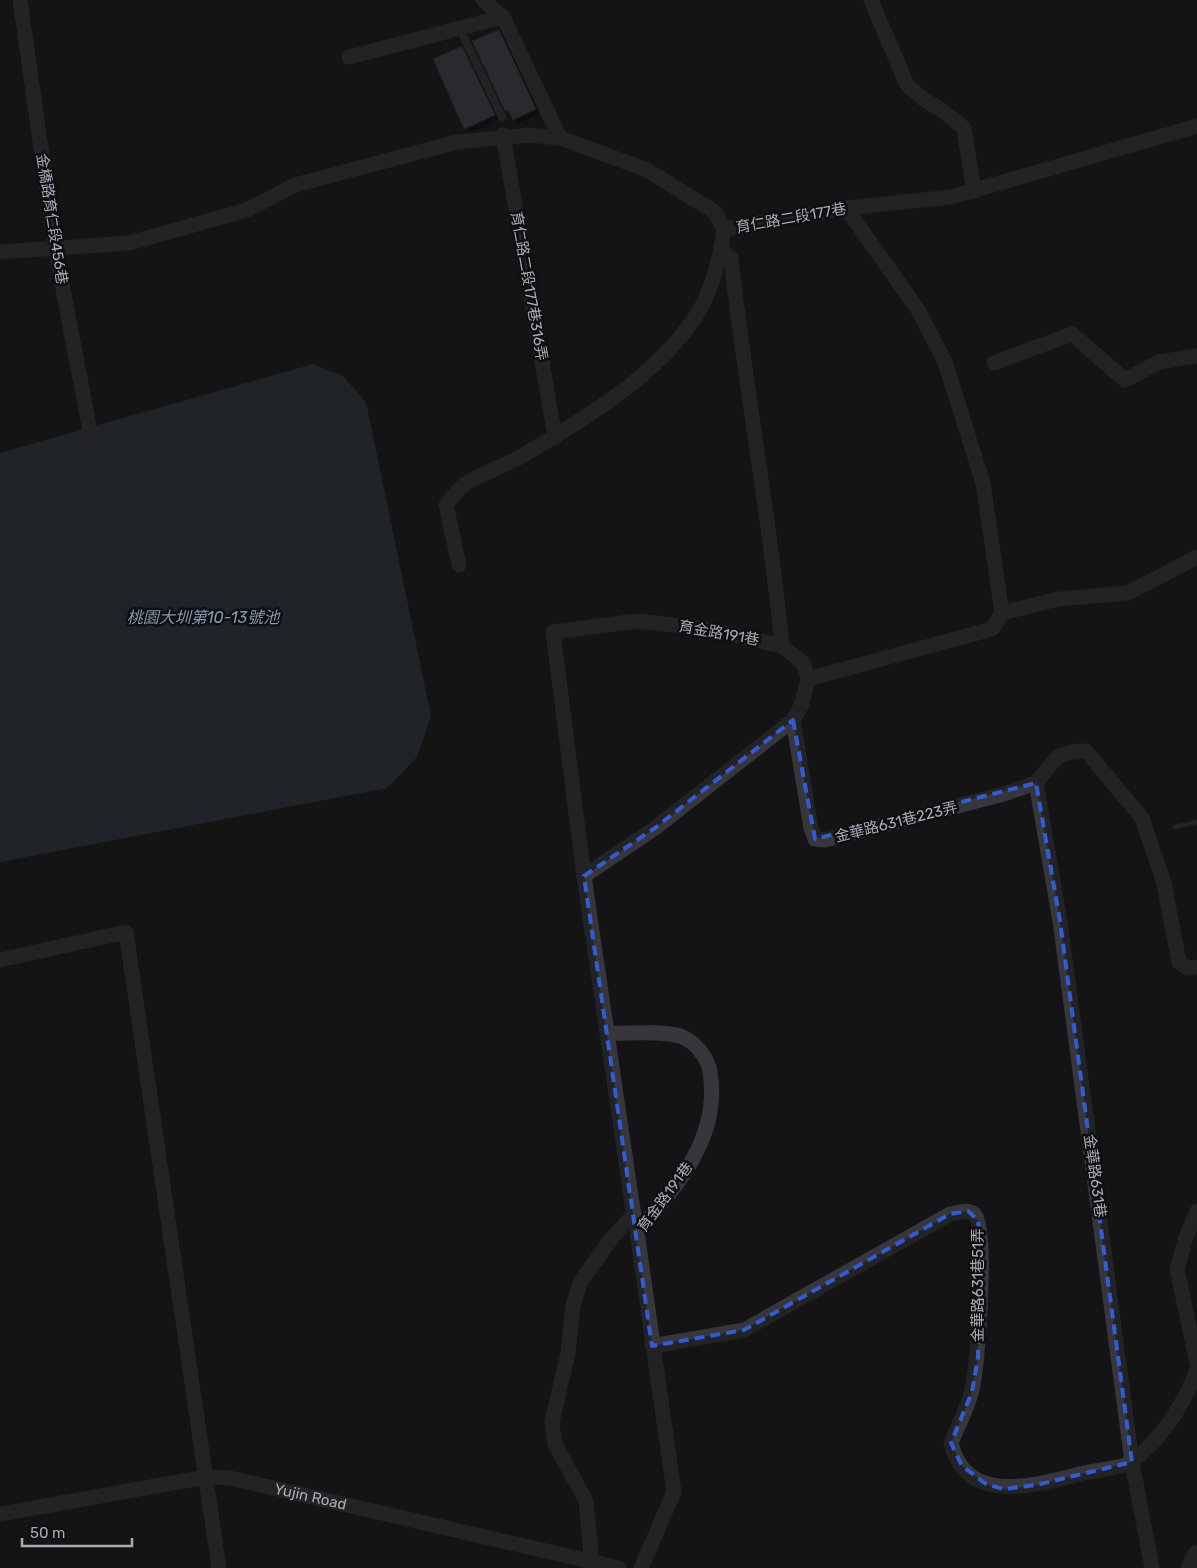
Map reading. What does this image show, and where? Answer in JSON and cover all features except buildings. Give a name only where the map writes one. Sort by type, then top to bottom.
[{"type":"street","name":"金橋路育仁段456巷","points":[[20,0],[54,247],[91,436]]},
{"type":"street","points":[[483,0],[503,17],[560,138]]},
{"type":"street","points":[[870,0],[908,85],[922,98],[943,111],[964,128],[974,191]]},
{"type":"street","points":[[349,57],[503,17]]},
{"type":"street","name":"育仁路二段177巷","points":[[459,564],[446,505],[464,485],[506,466],[555,437],[632,383],[672,348],[697,315],[712,279],[721,249],[724,229],[846,208],[951,197],[1197,126]]},
{"type":"street","points":[[0,252],[130,243],[247,210],[295,185],[457,142],[503,136],[529,135],[560,138],[645,169],[715,212],[724,229]]},
{"type":"street","name":"育仁路二段177巷316弄","points":[[503,136],[555,437]]},
{"type":"street","points":[[584,876],[654,828],[794,720],[801,706],[808,678],[992,629],[1002,613],[983,483],[945,362],[918,310],[846,208]]},
{"type":"street","points":[[721,249],[732,258],[749,405],[774,562],[782,646]]},
{"type":"street","points":[[994,363],[1072,334],[1125,380],[1158,362],[1197,356]]},
{"type":"street","points":[[1002,613],[1059,599],[1128,593],[1197,557]]},
{"type":"street","name":"育金路191巷","points":[[641,1568],[674,1492],[636,1232],[677,1186],[702,1144],[713,1099],[711,1075],[709,1062],[699,1050],[681,1036],[607,1033],[584,876],[553,632],[638,621],[703,628],[782,646],[803,663],[808,678]]},
{"type":"street","name":"金華路631巷223弄","points":[[794,720],[811,828],[816,839],[825,840],[1004,794],[1036,783]]},
{"type":"street","points":[[1036,783],[1058,755],[1071,751],[1086,751],[1142,818],[1164,883],[1179,962],[1188,968],[1197,967]]},
{"type":"street","name":"金華路631巷","points":[[1036,783],[1063,940],[1132,1462],[1152,1568]]},
{"type":"street","points":[[0,960],[126,932],[219,1568]]},
{"type":"street","points":[[607,1033],[636,1232]]},
{"type":"street","name":"金華路631巷51弄","points":[[652,1346],[744,1330],[950,1214],[968,1210],[978,1220],[980,1243],[978,1357],[972,1392],[951,1443],[958,1459],[973,1476],[986,1484],[1003,1488],[1036,1485],[1132,1462]]},
{"type":"street","points":[[1197,1211],[1186,1237],[1177,1269],[1197,1364]]},
{"type":"street","points":[[592,1562],[586,1501],[555,1444],[552,1422],[568,1353],[573,1305],[581,1281],[612,1238],[633,1215]]},
{"type":"street","points":[[1132,1462],[1164,1432],[1188,1392],[1197,1370]]},
{"type":"street","name":"Yujin Road","points":[[0,1514],[206,1477],[230,1478],[619,1568]]},
{"type":"street","points":[[1191,1568],[1197,1555]]},
{"type":"lane","points":[[459,27],[502,117]]},
{"type":"highlighted area","points":[[793,720],[815,839],[1036,783],[1060,921],[1132,1462],[1036,1485],[1003,1489],[986,1484],[962,1466],[951,1443],[972,1392],[978,1357],[980,1243],[978,1220],[968,1211],[950,1214],[744,1330],[652,1346],[584,876],[655,828]]},
{"type":"water","name":"桃園大圳第10-13號池","points":[[313,364],[343,376],[366,402],[431,716],[417,757],[387,788],[0,862],[0,453]]},
{"type":"waterway","points":[[1175,827],[1197,822]]}]
